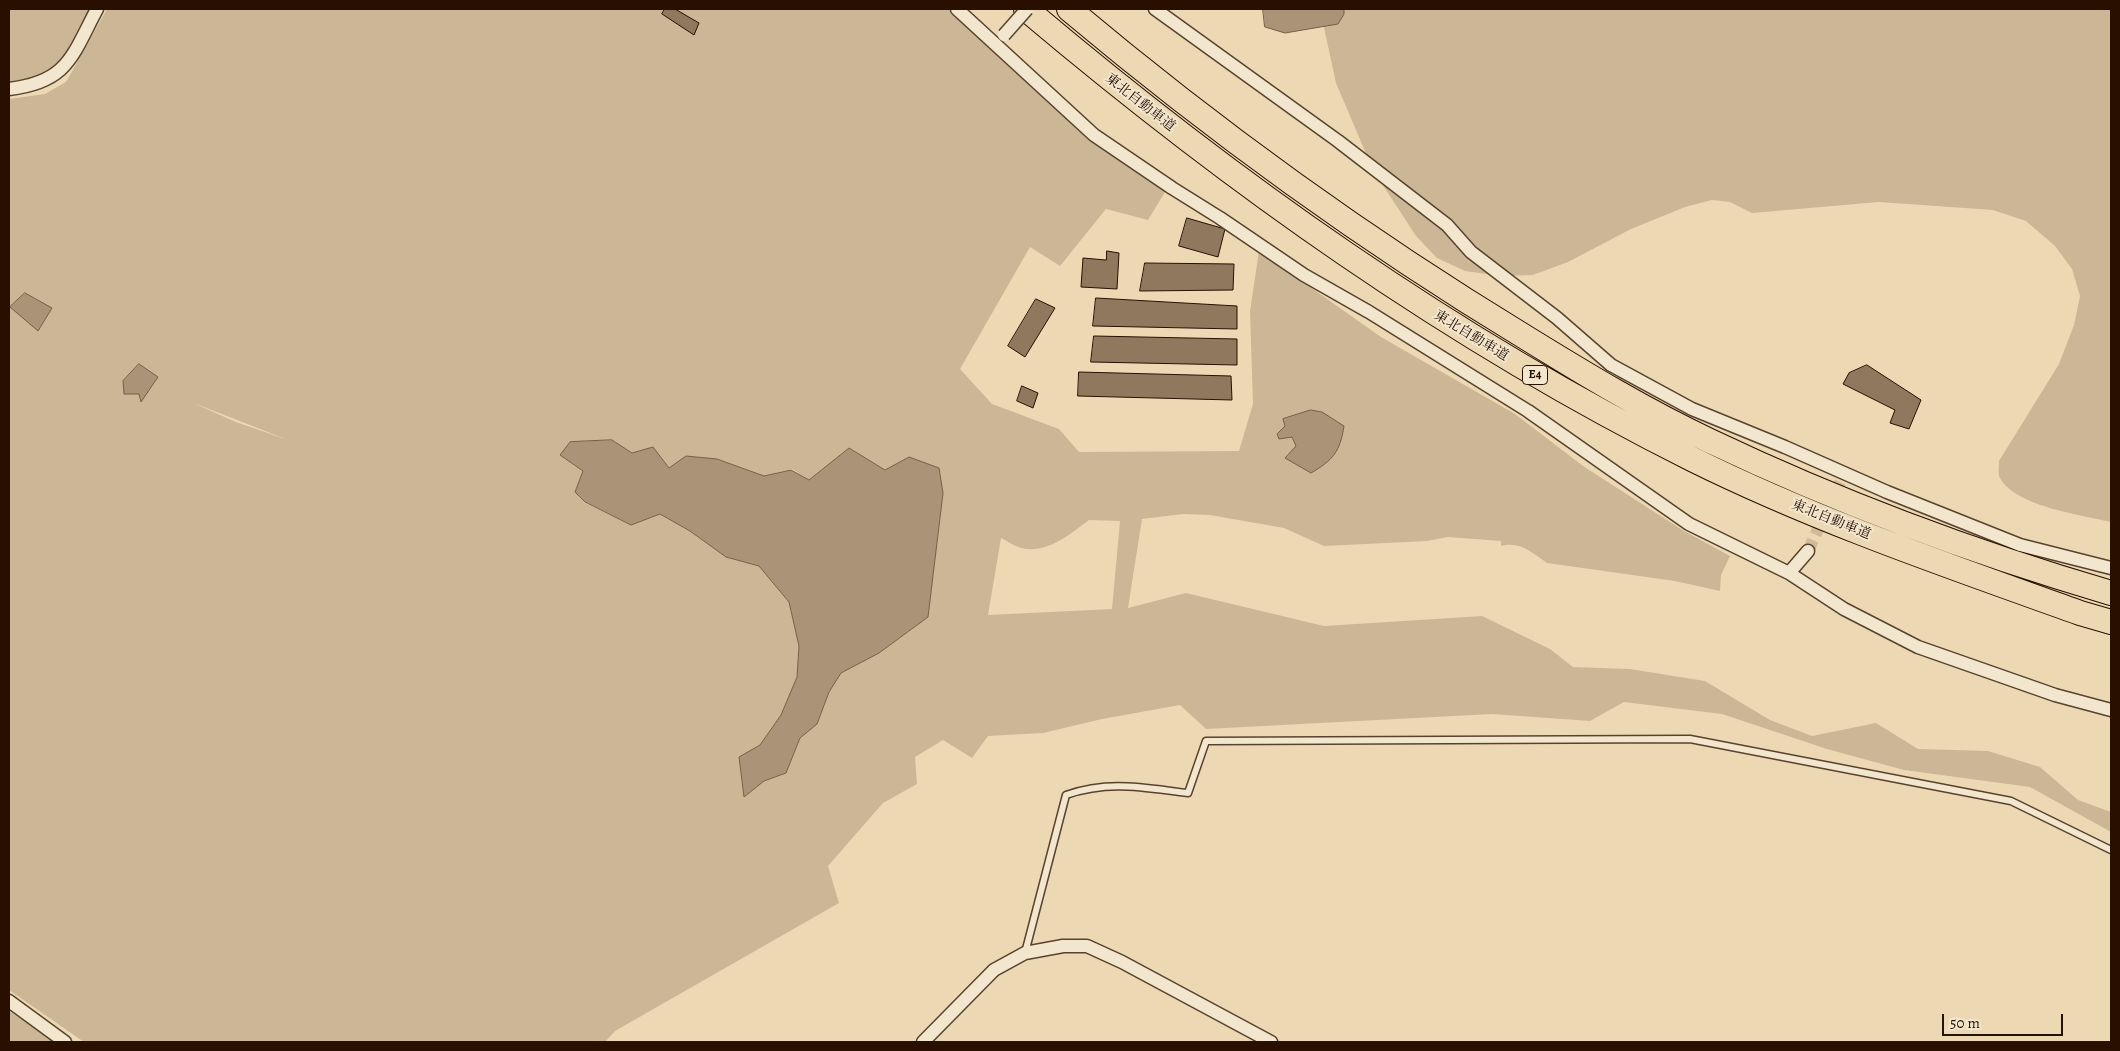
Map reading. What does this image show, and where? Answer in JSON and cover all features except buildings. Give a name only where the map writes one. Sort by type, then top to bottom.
[{"type":"highway","name":"東北自動車道","points":[[1026,9],[1121,89],[1273,205],[1421,306],[1568,395],[1693,460],[1807,512],[2080,613],[2111,622]]},
{"type":"highway","name":"東北自動車道","points":[[1069,9],[1139,67],[1291,183],[1438,284],[1582,372],[1707,440],[1819,490],[1949,539],[2111,593]]},
{"type":"street","points":[[9,89],[29,86],[55,76],[74,55],[97,9]]},
{"type":"street","points":[[957,9],[999,38],[1020,68],[1094,134],[1304,275],[1370,312],[1528,411],[1689,524],[1788,573],[1844,609],[1918,647],[2055,695],[2111,710]]},
{"type":"street","points":[[999,38],[1026,9]]},
{"type":"street","points":[[1154,9],[1338,141],[1439,219],[1471,252],[1557,318],[1612,365],[1692,409],[1843,477],[1887,492],[2020,545],[2111,568]]},
{"type":"street","points":[[1788,573],[1808,551]]},
{"type":"street","points":[[923,1042],[994,970],[1025,953],[1063,946],[1087,946],[1122,962],[1271,1042]]},
{"type":"street","points":[[9,1001],[55,1032],[65,1042]]},
{"type":"lane","points":[[1025,953],[1066,795],[1090,787],[1120,785],[1188,793],[1206,741],[1690,739],[2011,801],[2111,850]]},
{"type":"shaded area","points":[[9,9],[92,9],[77,39],[63,60],[43,74],[9,83]]},
{"type":"shaded area","points":[[107,9],[950,9],[1090,137],[1165,192],[1148,220],[1106,209],[1060,266],[1030,247],[960,369],[992,404],[1059,429],[1079,452],[1239,451],[1253,404],[1250,311],[1259,251],[1381,337],[1515,414],[1583,466],[1684,531],[1730,556],[1721,575],[1720,591],[1675,581],[1547,563],[1520,546],[1501,546],[1501,541],[1448,537],[1427,541],[1324,546],[1284,528],[1210,515],[1183,514],[1142,519],[1128,608],[1186,593],[1324,626],[1482,616],[1550,649],[1573,667],[1630,669],[1705,681],[1770,720],[1812,736],[1876,723],[1918,749],[1988,751],[2040,767],[2078,800],[2111,812],[2111,832],[2030,787],[1904,770],[1827,749],[1722,714],[1624,702],[1590,721],[1492,714],[1206,729],[1180,705],[1102,719],[1043,733],[988,736],[972,758],[943,740],[915,757],[917,784],[883,803],[828,866],[839,903],[615,1031],[605,1042],[84,1042],[9,990],[9,99],[45,94],[66,82]],"holes":[[[191,402],[288,440],[236,422]],[[612,440],[632,453],[653,447],[669,468],[686,456],[718,459],[764,476],[792,469],[809,480],[849,448],[885,470],[908,457],[939,468],[943,493],[928,617],[879,653],[841,673],[829,692],[817,724],[800,738],[786,773],[764,781],[744,797],[739,757],[760,745],[781,715],[797,677],[799,646],[789,602],[759,566],[726,557],[690,531],[660,514],[631,525],[585,503],[575,492],[583,471],[560,455],[570,442]],[[1089,520],[1120,521],[1112,609],[988,615],[1001,538],[1018,547],[1028,549],[1038,549],[1065,538]]]},
{"type":"shaded area","points":[[1263,9],[1344,9],[1344,14],[1338,24],[1285,33],[1265,27]]},
{"type":"shaded area","points":[[1320,9],[2111,9],[2111,522],[2049,508],[2033,502],[2018,495],[2006,486],[1999,476],[1999,461],[2059,364],[2074,325],[2080,296],[2072,269],[2055,246],[2026,221],[1993,210],[1879,202],[1752,213],[1730,202],[1712,200],[1685,207],[1631,229],[1568,262],[1533,275],[1501,276],[1465,271],[1437,258],[1416,236],[1373,170],[1336,83]]},
{"type":"shaded area","points":[[25,293],[52,308],[38,331],[10,307]]},
{"type":"shaded area","points":[[139,364],[158,377],[141,402],[139,394],[124,394],[123,381]]},
{"type":"shaded area","points":[[1311,410],[1322,412],[1344,426],[1338,449],[1325,464],[1311,473],[1285,458],[1296,446],[1292,437],[1279,439],[1277,434],[1285,426],[1283,419]]},
{"type":"shaded area","points":[[612,440],[632,453],[653,447],[669,468],[686,456],[717,459],[764,476],[791,470],[809,480],[849,448],[885,470],[909,457],[939,468],[943,493],[928,617],[879,653],[841,673],[829,692],[817,724],[800,738],[786,773],[764,781],[744,797],[739,757],[760,745],[781,715],[797,677],[799,646],[789,602],[759,566],[726,557],[690,531],[660,514],[631,525],[585,502],[575,492],[583,471],[560,455],[570,442]]},
{"type":"shaded area","points":[[9,1011],[55,1042],[9,1042]]},
{"type":"tunnel","points":[[1808,551],[1840,482]]}]
